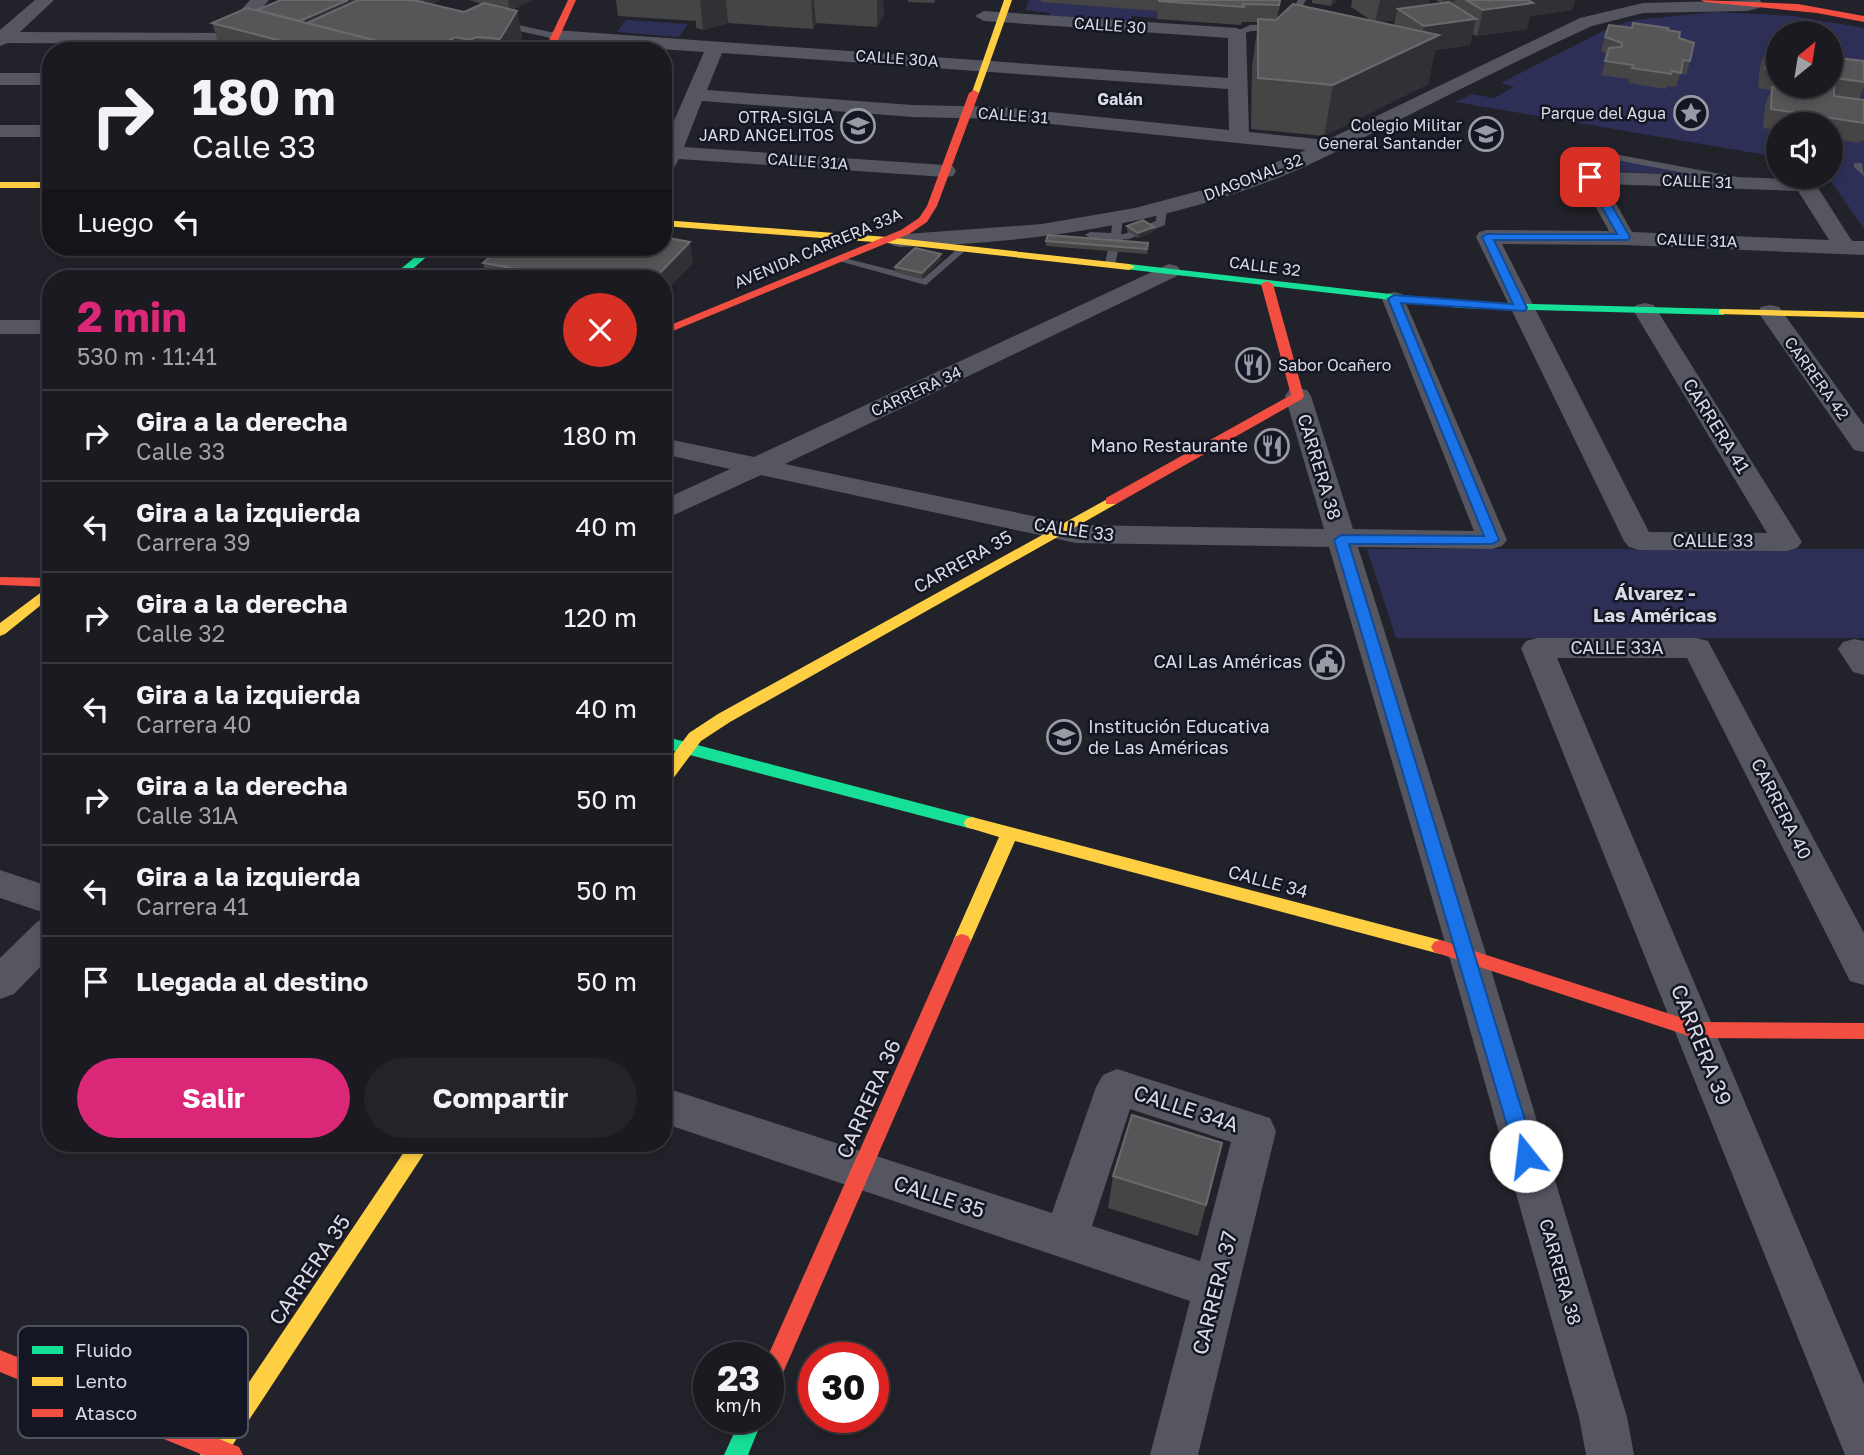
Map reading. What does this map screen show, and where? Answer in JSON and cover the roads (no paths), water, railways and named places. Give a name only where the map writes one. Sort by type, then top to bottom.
[{"type":"main road","points":[[552,42],[572,0]]},
{"type":"main road","points":[[1705,0],[1749,2],[1864,19]]},
{"type":"main road","name":"AVENIDA CARRERA 33A","points":[[672,328],[887,240],[922,220],[932,206],[930,170],[992,12]]},
{"type":"main road","points":[[0,185],[42,185]]},
{"type":"main road","name":"AVENIDA CARRERA 33A","points":[[672,312],[797,257],[890,223],[908,210]]},
{"type":"main road","name":"CALLE 32","points":[[672,224],[857,237],[1082,260],[1394,299],[1521,308],[1864,315]]},
{"type":"main road","points":[[777,230],[792,236],[797,257]]},
{"type":"main road","points":[[405,270],[422,256]]},
{"type":"main road","name":"CARRERA 38","points":[[1267,284],[1298,396]]},
{"type":"main road","name":"CARRERA 35","points":[[672,767],[695,737],[724,719],[1298,396]]},
{"type":"main road","points":[[10,598],[42,574]]},
{"type":"main road","points":[[0,581],[42,582]]},
{"type":"main road","points":[[0,631],[42,596]]},
{"type":"main road","name":"CALLE 34","points":[[672,744],[1467,954],[1695,1030],[1864,1031]]},
{"type":"main road","name":"CARRERA 36","points":[[784,1345],[1009,834]]},
{"type":"main road","name":"CARRERA 35","points":[[248,1410],[415,1152]]},
{"type":"main road","points":[[0,1361],[18,1369]]},
{"type":"main road","points":[[736,1455],[746,1433]]},
{"type":"main road","points":[[184,1438],[220,1453]]},
{"type":"main road","name":"CARRERA 35","points":[[220,1453],[230,1438]]},
{"type":"street","points":[[1,38],[45,0]]},
{"type":"street","points":[[223,42],[260,0]]},
{"type":"street","name":"DIAGONAL 32","points":[[887,240],[986,237],[1116,228],[1162,209],[1271,174],[1587,22],[1643,8],[1749,2]]},
{"type":"street","name":"CALLE 30","points":[[992,12],[1237,33]]},
{"type":"street","points":[[1237,33],[1239,137]]},
{"type":"street","name":"CALLE 30A","points":[[556,42],[575,37],[653,42]]},
{"type":"street","points":[[1,38],[126,42]]},
{"type":"street","name":"CALLE 30A","points":[[672,43],[1238,84]]},
{"type":"street","points":[[672,150],[716,46]]},
{"type":"street","points":[[0,79],[42,79]]},
{"type":"street","name":"CALLE 31","points":[[695,95],[1000,113],[1329,146]]},
{"type":"street","points":[[0,131],[42,131]]},
{"type":"street","name":"CALLE 31A","points":[[672,162],[930,170]]},
{"type":"street","name":"CALLE 31","points":[[1624,237],[1590,177],[1805,185],[1855,248]]},
{"type":"street","name":"CALLE 31A","points":[[1521,308],[1487,237],[1624,237],[1855,248]]},
{"type":"street","name":"CARRERA 34","points":[[672,507],[1169,271]]},
{"type":"street","name":"CALLE 33","points":[[672,448],[1059,531],[1102,536],[1492,540],[1394,299]]},
{"type":"street","name":"CALLE 33","points":[[1521,308],[1639,541],[1787,542]]},
{"type":"street","name":"CARRERA 41","points":[[1645,310],[1787,542]]},
{"type":"street","name":"CARRERA 42","points":[[1770,312],[1864,444]]},
{"type":"street","points":[[0,327],[42,327]]},
{"type":"street","name":"CARRERA 38","points":[[1298,396],[1467,954],[1603,1417],[1610,1455]]},
{"type":"street","name":"CALLE 33A","points":[[1537,648],[1697,648]]},
{"type":"street","name":"CARRERA 39","points":[[1537,648],[1864,1441]]},
{"type":"street","name":"CARRERA 40","points":[[1697,648],[1864,970]]},
{"type":"street","points":[[0,884],[42,898]]},
{"type":"street","points":[[0,983],[42,940]]},
{"type":"street","name":"CALLE 34A","points":[[1066,1238],[1116,1087],[1255,1131]]},
{"type":"street","name":"CALLE 35","points":[[672,1108],[1216,1288]]},
{"type":"street","name":"CARRERA 37","points":[[1174,1455],[1255,1131]]},
{"type":"lane","points":[[1237,33],[1250,28],[1287,27],[1302,0]]},
{"type":"lane","points":[[486,21],[549,42]]},
{"type":"lane","points":[[1582,151],[1754,183]]},
{"type":"lane","points":[[1111,264],[1116,228]]},
{"type":"lane","points":[[1082,260],[1092,229]]},
{"type":"lane","points":[[840,260],[926,282],[961,248]]},
{"type":"place","name":"Parque del Agua","points":[[1691,113]]},
{"type":"place","name":"OTRA-SIGLA JARD ANGELITOS","points":[[858,126]]},
{"type":"place","name":"Colegio Militar General Santander","points":[[1486,134]]},
{"type":"place","name":"Sabor Ocañero","points":[[1253,365]]},
{"type":"place","name":"Mano Restaurante","points":[[1272,446]]},
{"type":"place","name":"CAI Las Américas","points":[[1327,662]]},
{"type":"place","name":"Institución Educativa de Las Américas","points":[[1064,737]]},
{"type":"district","name":"Galán","points":[[1120,99]]},
{"type":"district","name":"Álvarez - Las Américas","points":[[1655,604]]}]
